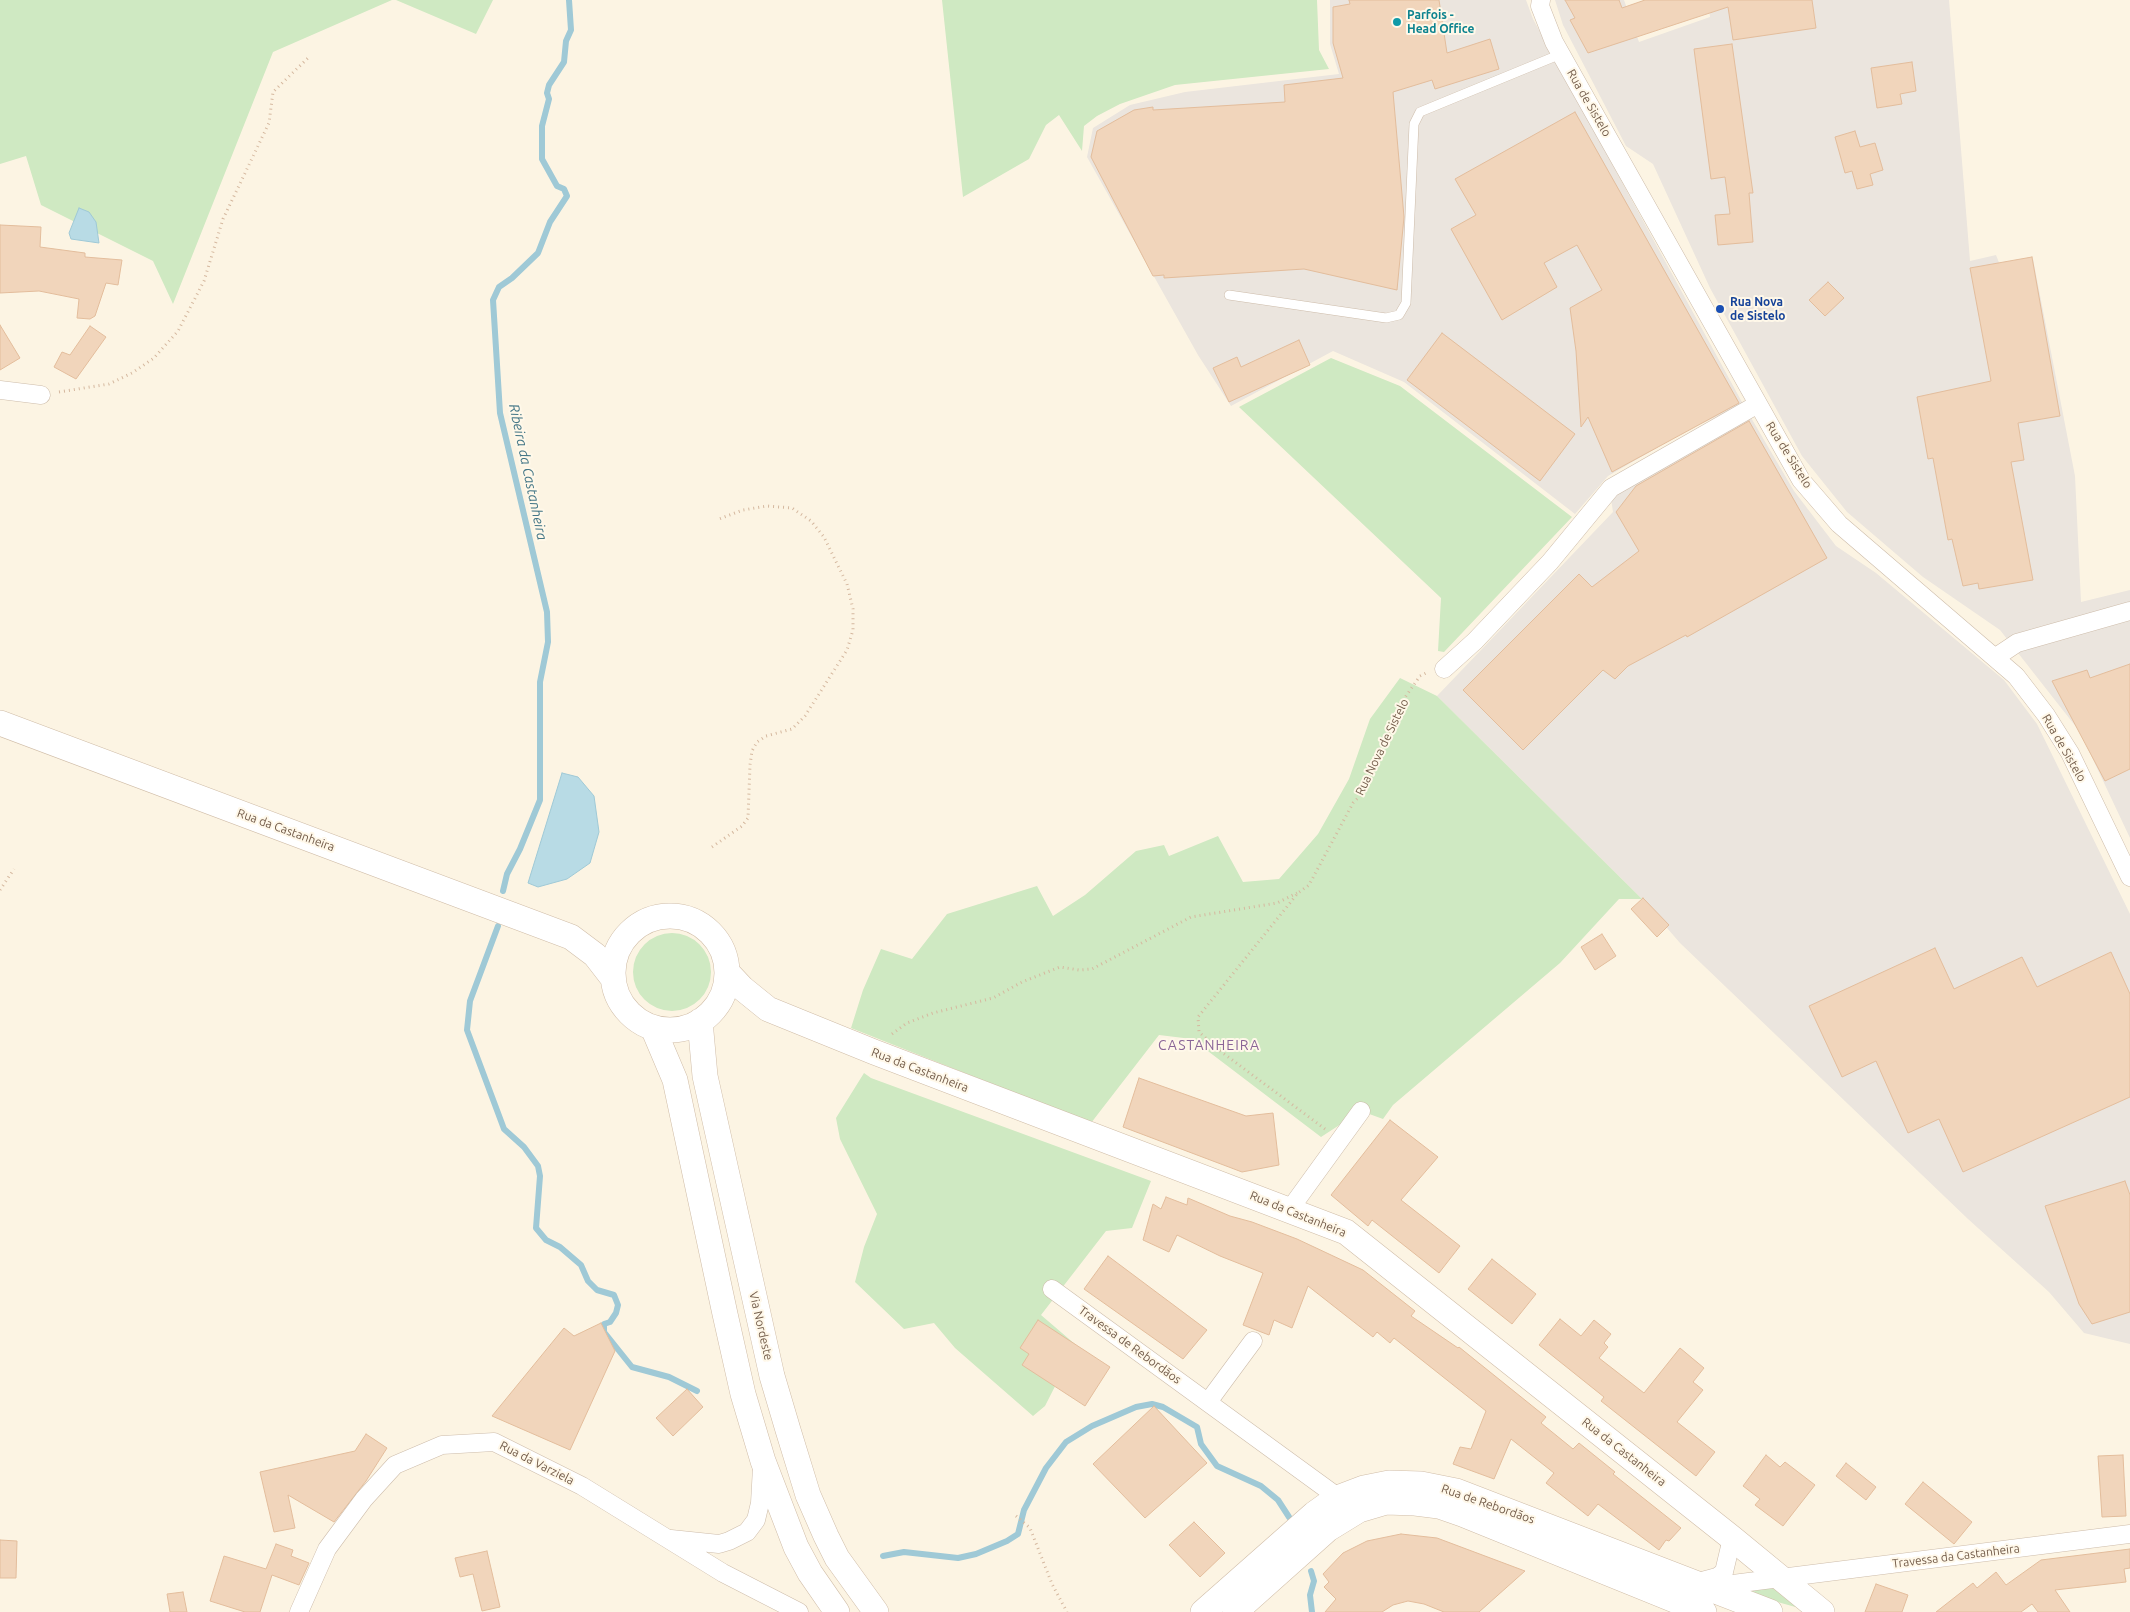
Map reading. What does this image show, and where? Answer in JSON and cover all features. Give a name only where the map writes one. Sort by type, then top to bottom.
[{"type":"main road","name":"Rua da Castanheira","points":[[0,723],[571,936],[595,955],[612,977]]},
{"type":"main road","points":[[662,916],[682,918],[700,924],[714,937],[723,954],[727,972],[725,988],[718,1003],[704,1018],[677,1029],[653,1028],[637,1020],[625,1008],[616,994],[612,977],[614,960],[620,944],[631,931],[644,922],[662,916]]},
{"type":"main road","name":"Rua da Castanheira","points":[[571,936],[601,936],[631,931]]},
{"type":"main road","name":"Rua da Castanheira","points":[[727,972],[742,988],[768,1008],[874,1052],[1290,1209],[1346,1232],[1781,1577],[1822,1612]]},
{"type":"main road","name":"Rua da Castanheira","points":[[704,1018],[736,1009],[768,1008]]},
{"type":"main road","name":"Via Nordeste","points":[[704,1018],[705,1076],[772,1376],[808,1495],[826,1536],[842,1566],[876,1612]]},
{"type":"main road","points":[[653,1028],[675,1080],[743,1394],[763,1461],[796,1547],[810,1573],[837,1612]]},
{"type":"main road","name":"Rua de Rebordãos","points":[[1203,1612],[1314,1514],[1340,1498],[1364,1488],[1389,1483],[1421,1484],[1456,1491],[1701,1594]]},
{"type":"main road","name":"Rua de Rebordãos","points":[[1235,1612],[1328,1529],[1359,1510],[1386,1502],[1439,1506],[1701,1594],[1770,1612]]},
{"type":"street","name":"Rua de Sistelo","points":[[1541,0],[1540,6],[1554,42],[1801,480],[1839,524],[2016,676],[2046,715],[2070,753],[2130,877]]},
{"type":"street","points":[[0,390],[41,395]]},
{"type":"street","points":[[1444,669],[1475,641],[1550,562],[1611,488],[1758,404]]},
{"type":"street","points":[[1996,657],[2017,643],[2130,610]]},
{"type":"street","points":[[1290,1209],[1361,1110]]},
{"type":"street","name":"Travessa de Rebordãos","points":[[1052,1289],[1340,1498]]},
{"type":"street","points":[[1208,1402],[1253,1341]]},
{"type":"street","name":"Rua da Varziela","points":[[299,1612],[327,1549],[364,1499],[395,1465],[442,1445],[494,1442],[582,1486],[723,1573],[799,1612]]},
{"type":"street","name":"Rua da Varziela","points":[[666,1538],[719,1544],[747,1532],[756,1520],[760,1503],[763,1461]]},
{"type":"street","name":"Travessa da Castanheira","points":[[1701,1594],[1781,1577],[2130,1534]]},
{"type":"street","points":[[1701,1594],[1724,1572],[1732,1538]]},
{"type":"lane","points":[[1229,295],[1386,318],[1399,315],[1406,303],[1414,124],[1420,112],[1561,54]]},
{"type":"path","points":[[41,395],[109,384],[154,358],[178,331],[204,281],[223,220],[268,123],[273,92],[310,56]]},
{"type":"path","points":[[712,847],[742,826],[748,818],[752,751],[757,742],[766,736],[792,729],[805,716],[847,650],[853,630],[854,609],[846,584],[824,537],[810,521],[792,508],[767,506],[743,510],[718,519]]},
{"type":"path","name":"Rua Nova de Sistelo","points":[[1340,1140],[1219,1050],[1199,1032],[1198,1017],[1298,893],[1309,885],[1353,804],[1363,793],[1401,703],[1420,676],[1433,670],[1444,669]]},
{"type":"path","points":[[0,890],[14,870]]},
{"type":"path","points":[[874,1052],[892,1033],[907,1023],[933,1013],[993,998],[1022,982],[1060,966],[1079,970],[1092,969],[1191,917],[1277,903],[1298,893]]},
{"type":"path","points":[[1016,1516],[1030,1528],[1052,1584],[1067,1612]]},
{"type":"shaded area","points":[[1330,0],[1526,0],[1533,19],[1743,404],[1686,431],[1608,476],[1575,514],[1404,382],[1333,351],[1231,406],[1198,355],[1087,157],[1093,128],[1130,105],[1185,92],[1339,74],[1330,44]]},
{"type":"shaded area","points":[[1555,0],[1624,0],[1639,42],[1710,17],[1708,0],[1949,0],[1970,261],[1996,255],[2002,270],[2033,259],[2075,476],[2081,602],[2130,590],[2130,838],[2080,732],[2000,630],[1923,577],[1847,512],[1802,456],[1710,288],[1653,164],[1626,146],[1563,25]]},
{"type":"shaded area","points":[[1750,416],[1794,491],[1836,546],[1876,573],[2004,680],[2037,724],[2130,914],[2130,1344],[2084,1333],[2049,1292],[1968,1219],[1680,943],[1642,899],[1437,696],[1613,512],[1611,499],[1635,481]]},
{"type":"green space","points":[[0,0],[392,0],[273,52],[173,304],[153,261],[41,205],[26,156],[0,164]]},
{"type":"green space","points":[[396,0],[493,0],[476,34]]},
{"type":"green space","points":[[942,0],[1317,0],[1319,50],[1329,69],[1175,85],[1120,104],[1097,116],[1084,126],[1082,151],[1059,115],[1046,125],[1029,159],[963,197]]},
{"type":"green space","points":[[1331,358],[1400,386],[1572,517],[1444,652],[1438,651],[1441,598],[1239,407]]},
{"type":"green space","points":[[1400,678],[1437,696],[1642,899],[1619,899],[1560,963],[1393,1105],[1383,1119],[1361,1111],[1321,1137],[1192,1039],[1159,1035],[1091,1123],[851,1028],[863,990],[881,949],[912,959],[947,914],[1037,886],[1053,916],[1085,895],[1136,851],[1164,845],[1169,856],[1218,836],[1243,882],[1279,879],[1318,834],[1349,779],[1370,719]]},
{"type":"green space","points":[[672,933],[687,936],[704,950],[708,957],[711,972],[708,987],[694,1004],[687,1008],[672,1011],[657,1008],[640,994],[636,987],[633,972],[636,957],[650,940],[657,936]]},
{"type":"green space","points":[[864,1073],[871,1078],[1151,1181],[1132,1228],[1106,1231],[1041,1315],[1076,1345],[1045,1406],[1033,1416],[955,1348],[934,1323],[904,1329],[855,1282],[864,1247],[877,1214],[840,1139],[836,1118]]},
{"type":"green space","points":[[1769,1583],[1799,1608],[1749,1594],[1747,1587]]},
{"type":"water","points":[[79,208],[89,212],[96,222],[99,243],[71,239],[69,233]]},
{"type":"water","points":[[562,773],[578,777],[594,796],[599,832],[590,863],[567,879],[538,887],[528,883]]},
{"type":"building","points":[[1349,0],[1439,0],[1447,53],[1490,39],[1499,69],[1435,89],[1432,80],[1393,92],[1404,217],[1397,290],[1304,269],[1164,278],[1164,275],[1153,276],[1091,157],[1097,131],[1134,110],[1153,107],[1153,110],[1285,102],[1284,85],[1343,78],[1333,43],[1333,7],[1350,4]]},
{"type":"building","points":[[1565,0],[1619,0],[1622,8],[1645,0],[1812,0],[1816,28],[1733,40],[1728,7],[1588,53],[1570,20],[1575,18]]},
{"type":"building","points":[[1732,44],[1753,193],[1749,193],[1753,242],[1718,245],[1715,215],[1730,214],[1725,177],[1711,179],[1694,49]]},
{"type":"building","points":[[1912,62],[1916,91],[1900,94],[1902,104],[1877,108],[1871,68]]},
{"type":"building","points":[[1575,112],[1739,403],[1612,472],[1588,417],[1581,427],[1576,351],[1570,308],[1602,290],[1577,245],[1544,263],[1557,287],[1502,320],[1451,229],[1476,215],[1455,179]]},
{"type":"building","points":[[1855,131],[1860,147],[1875,143],[1883,170],[1870,174],[1873,185],[1857,189],[1852,171],[1845,173],[1835,137]]},
{"type":"building","points":[[0,225],[41,227],[40,247],[85,253],[85,257],[122,260],[118,285],[106,283],[95,316],[90,319],[77,318],[79,299],[39,291],[0,293]]},
{"type":"building","points":[[2032,257],[2060,416],[2018,423],[2024,460],[2011,462],[2033,580],[1979,589],[1978,583],[1963,586],[1952,539],[1948,540],[1933,458],[1928,459],[1917,397],[1991,381],[1970,268]]},
{"type":"building","points":[[1828,282],[1844,298],[1825,316],[1809,300]]},
{"type":"building","points":[[0,325],[20,358],[0,370]]},
{"type":"building","points":[[90,326],[106,337],[76,379],[54,367],[62,352],[70,355]]},
{"type":"building","points":[[1442,333],[1575,434],[1540,481],[1407,380]]},
{"type":"building","points":[[1299,340],[1310,365],[1229,402],[1213,368],[1237,357],[1241,367]]},
{"type":"building","points":[[1749,421],[1827,558],[1687,637],[1686,635],[1628,666],[1615,679],[1603,670],[1523,750],[1463,690],[1579,574],[1592,587],[1639,551],[1616,512],[1636,486]]},
{"type":"building","points":[[2130,664],[2130,769],[2105,781],[2052,681],[2087,670],[2090,678]]},
{"type":"building","points":[[1643,898],[1669,925],[1657,937],[1631,909]]},
{"type":"building","points":[[1602,934],[1616,956],[1595,970],[1581,947]]},
{"type":"building","points":[[1935,948],[1954,989],[2022,957],[2037,987],[2111,952],[2130,994],[2130,1097],[1963,1172],[1939,1119],[1908,1133],[1876,1061],[1842,1077],[1809,1006]]},
{"type":"building","points":[[1139,1078],[1246,1116],[1273,1113],[1279,1165],[1242,1172],[1123,1127]]},
{"type":"building","points":[[1390,1120],[1438,1157],[1401,1200],[1460,1246],[1439,1273],[1372,1220],[1368,1226],[1331,1195]]},
{"type":"building","points":[[2125,1181],[2130,1195],[2130,1312],[2092,1324],[2079,1304],[2045,1206]]},
{"type":"building","points":[[1166,1197],[1187,1205],[1188,1198],[1230,1216],[1297,1239],[1363,1270],[1415,1311],[1411,1316],[1459,1347],[1546,1417],[1541,1423],[1573,1449],[1579,1443],[1615,1472],[1613,1474],[1681,1528],[1669,1541],[1666,1540],[1659,1550],[1598,1504],[1588,1516],[1546,1483],[1554,1473],[1511,1439],[1494,1479],[1453,1464],[1460,1447],[1471,1449],[1486,1411],[1394,1338],[1390,1343],[1377,1332],[1373,1337],[1308,1286],[1292,1328],[1274,1320],[1269,1335],[1243,1325],[1263,1273],[1220,1256],[1177,1235],[1169,1252],[1143,1240],[1153,1204],[1161,1209]]},
{"type":"building","points":[[1108,1256],[1207,1330],[1183,1359],[1084,1289]]},
{"type":"building","points":[[1492,1259],[1536,1294],[1512,1324],[1468,1289]]},
{"type":"building","points":[[1560,1319],[1581,1336],[1594,1320],[1611,1334],[1604,1343],[1608,1347],[1599,1358],[1644,1393],[1680,1348],[1704,1368],[1693,1382],[1703,1390],[1677,1422],[1715,1452],[1696,1476],[1601,1401],[1604,1397],[1539,1345]]},
{"type":"building","points":[[1038,1320],[1110,1367],[1085,1406],[1022,1365],[1029,1354],[1020,1348]]},
{"type":"building","points":[[601,1323],[615,1351],[570,1450],[492,1416],[564,1328],[574,1336]]},
{"type":"building","points":[[687,1389],[703,1407],[673,1436],[656,1418]]},
{"type":"building","points":[[1154,1406],[1207,1463],[1145,1518],[1093,1464]]},
{"type":"building","points":[[366,1434],[387,1448],[366,1481],[334,1522],[288,1495],[295,1528],[274,1532],[260,1472],[355,1451]]},
{"type":"building","points":[[1766,1455],[1780,1467],[1785,1462],[1815,1485],[1783,1526],[1755,1505],[1760,1499],[1743,1486]]},
{"type":"building","points":[[2123,1455],[2126,1516],[2102,1517],[2098,1456]]},
{"type":"building","points":[[1846,1463],[1876,1487],[1866,1500],[1836,1476]]},
{"type":"building","points":[[1923,1482],[1972,1522],[1954,1544],[1905,1504]]},
{"type":"building","points":[[1194,1522],[1225,1553],[1200,1577],[1169,1545]]},
{"type":"building","points":[[1401,1534],[1437,1538],[1525,1571],[1479,1612],[1444,1612],[1424,1604],[1408,1601],[1393,1605],[1382,1612],[1325,1612],[1336,1599],[1324,1587],[1329,1582],[1323,1574],[1343,1553],[1367,1541]]},
{"type":"building","points":[[0,1540],[17,1541],[16,1578],[0,1578]]},
{"type":"building","points":[[276,1544],[293,1550],[291,1556],[309,1563],[299,1585],[272,1575],[260,1612],[245,1612],[210,1601],[224,1556],[266,1569]]},
{"type":"building","points":[[2130,1549],[2130,1568],[2124,1569],[2126,1582],[2055,1590],[2070,1612],[2038,1612],[2032,1604],[2021,1612],[1936,1612],[1973,1583],[1977,1588],[1996,1572],[2006,1585],[2041,1560]]},
{"type":"building","points":[[487,1551],[500,1607],[482,1611],[473,1574],[460,1577],[455,1558]]},
{"type":"building","points":[[1876,1584],[1908,1595],[1902,1612],[1865,1612]]},
{"type":"building","points":[[183,1592],[187,1612],[170,1612],[167,1594]]},
{"type":"waterway","name":"Ribeira da Castanheira","points":[[503,891],[507,874],[520,849],[540,800],[540,682],[548,642],[547,612],[500,413],[493,300],[499,287],[512,278],[538,253],[550,222],[567,196],[564,189],[557,186],[542,159],[542,126],[549,99],[547,93],[549,85],[564,62],[566,41],[571,30],[569,0]]},
{"type":"waterway","name":"Ribeira da Castanheira","points":[[498,926],[470,1001],[467,1030],[504,1129],[524,1147],[538,1166],[540,1176],[536,1228],[546,1240],[560,1247],[581,1265],[588,1281],[597,1290],[614,1295],[618,1305],[616,1313],[610,1322],[604,1324],[604,1332],[632,1367],[669,1377],[697,1391]]},
{"type":"waterway","name":"Ribeira da Castanheira","points":[[883,1556],[904,1552],[958,1558],[976,1554],[1007,1541],[1018,1534],[1024,1510],[1046,1468],[1066,1442],[1092,1426],[1136,1407],[1152,1404],[1163,1407],[1197,1427],[1201,1444],[1217,1466],[1261,1486],[1278,1500],[1289,1517]]},
{"type":"waterway","name":"Ribeira da Castanheira","points":[[1311,1571],[1314,1581],[1310,1595],[1312,1612]]},
{"type":"place","name":"Parfois - Head Office","points":[[1397,22]]},
{"type":"place","name":"Rua Nova de Sistelo","points":[[1720,309]]},
{"type":"district","name":"CASTANHEIRA","points":[[1209,1045]]}]
